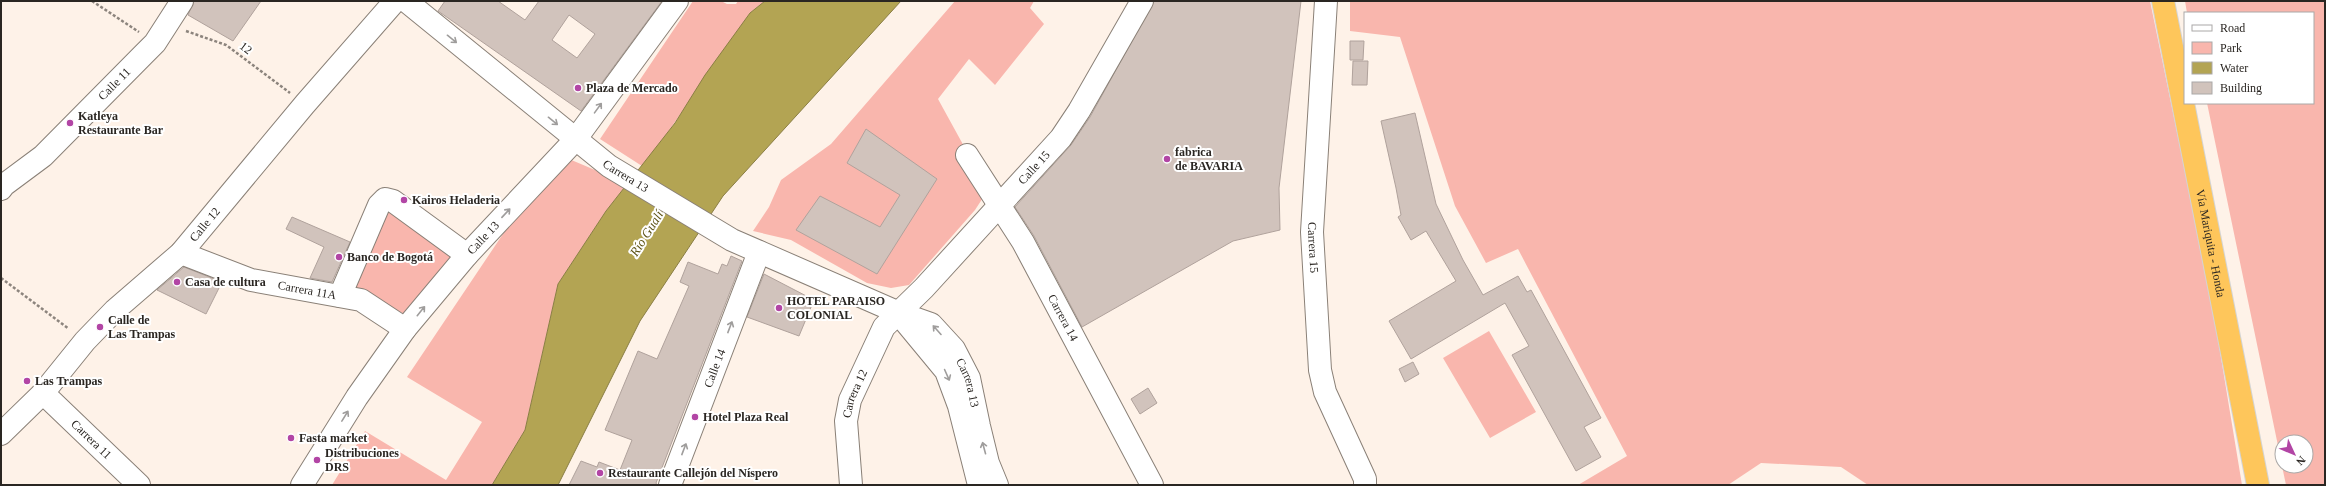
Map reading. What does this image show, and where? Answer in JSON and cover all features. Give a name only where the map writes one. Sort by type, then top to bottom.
[{"type":"highway","name":"Vía Mariquita - Honda","points":[[2163,1],[2258,485]]},
{"type":"street","name":"Calle 11","points":[[2,186],[43,156],[161,34],[182,1]]},
{"type":"street","name":"Calle 12","points":[[1,434],[43,393],[85,341],[115,310],[181,253],[305,104],[395,1]]},
{"type":"street","name":"Calle 13","points":[[302,485],[356,397],[406,329],[467,255],[576,140],[677,1]]},
{"type":"street","name":"Calle 15","points":[[897,312],[924,288],[999,204],[1061,138],[1079,111],[1142,1]]},
{"type":"street","name":"Carrera 15","points":[[1326,1],[1312,232],[1319,346],[1325,392],[1365,479],[1365,485]]},
{"type":"street","name":"Carrera 13","points":[[420,5],[576,140],[609,166],[732,240],[897,312],[931,324],[954,349],[969,378],[980,433],[997,485]]},
{"type":"street","name":"Carrera 14","points":[[968,155],[1022,242],[1152,485]]},
{"type":"street","points":[[340,296],[380,205],[385,199],[393,201],[467,255]]},
{"type":"street","name":"Calle 14","points":[[670,485],[759,252]]},
{"type":"street","name":"Carrera 11A","points":[[181,253],[251,280],[361,300],[406,329]]},
{"type":"street","name":"Carrera 13","points":[[897,312],[946,371],[959,406],[979,485]]},
{"type":"street","name":"Carrera 12","points":[[851,485],[846,421],[850,400],[884,327],[897,312]]},
{"type":"street","name":"Carrera 11","points":[[43,393],[139,485]]},
{"type":"path","name":"12","points":[[92,1],[161,34],[226,45],[305,104]]},
{"type":"path","points":[[1,278],[85,341]]},
{"type":"green space","points":[[693,1],[721,1],[727,4],[736,4],[738,1],[765,1],[750,13],[666,135],[642,166],[600,139]]},
{"type":"green space","points":[[955,1],[1034,1],[1030,8],[1044,24],[995,85],[969,59],[938,99],[988,190],[975,210],[909,285],[891,288],[867,283],[791,240],[753,231],[769,207],[781,180],[831,144]]},
{"type":"green space","points":[[1350,1],[2150,1],[2211,297],[2242,485],[1868,485],[1841,467],[1761,463],[1728,485],[1578,485],[1627,456],[1518,249],[1486,263],[1455,206],[1400,37],[1350,31]]},
{"type":"green space","points":[[2185,1],[2325,1],[2325,485],[2286,485],[2284,474],[2314,474],[2314,434],[2276,434],[2207,104],[2314,104],[2314,12],[2187,12]]},
{"type":"green space","points":[[569,159],[614,178],[625,187],[606,211],[558,284],[525,430],[492,485],[332,485],[365,431],[446,480],[482,422],[407,377],[507,228],[551,175]]},
{"type":"green space","points":[[390,206],[449,250],[450,258],[408,316],[357,289],[353,281]]},
{"type":"green space","points":[[1489,331],[1536,412],[1490,438],[1443,358]]},
{"type":"water","name":"Río Gualí","points":[[765,1],[901,1],[723,196],[640,321],[558,485],[492,485],[525,430],[558,284],[606,211],[675,123],[705,75],[750,13]]},
{"type":"building","points":[[194,1],[261,1],[233,41],[188,15]]},
{"type":"building","name":"Plaza de Mercado","points":[[445,1],[498,1],[525,20],[539,1],[662,1],[581,111],[438,11]],"holes":[[[569,15],[595,34],[577,58],[552,40]]]},
{"type":"building","name":"fabrica de BAVARIA","points":[[1154,1],[1301,1],[1279,188],[1280,230],[1233,241],[1082,327],[1034,236],[1015,207],[1071,145],[1090,117]]},
{"type":"building","points":[[1350,41],[1364,41],[1363,60],[1350,60]]},
{"type":"building","points":[[1353,61],[1368,61],[1367,85],[1352,85]]},
{"type":"building","points":[[1415,113],[1436,204],[1463,260],[1483,295],[1518,276],[1527,292],[1531,290],[1601,418],[1584,427],[1601,457],[1576,471],[1512,355],[1529,346],[1505,303],[1411,359],[1389,321],[1456,281],[1426,231],[1411,240],[1398,217],[1401,215],[1381,121]]},
{"type":"building","points":[[866,129],[937,179],[877,274],[796,230],[820,196],[880,227],[900,195],[847,163]]},
{"type":"building","points":[[292,217],[350,242],[332,282],[310,278],[324,247],[286,229]]},
{"type":"building","points":[[731,256],[742,261],[656,483],[657,485],[569,485],[581,461],[597,467],[599,462],[620,470],[632,440],[605,430],[638,351],[657,359],[689,286],[680,282],[688,262],[718,274],[722,264],[727,266]]},
{"type":"building","points":[[184,267],[222,282],[206,314],[157,290]]},
{"type":"building","name":"HOTEL PARAISO COLONIAL","points":[[764,274],[814,300],[799,336],[747,317]]},
{"type":"building","points":[[1413,362],[1419,374],[1405,382],[1399,369]]},
{"type":"building","points":[[1148,388],[1157,403],[1140,414],[1131,399]]},
{"type":"place","name":"Plaza de Mercado","points":[[578,88]]},
{"type":"place","name":"Katleya Restaurante Bar","points":[[70,123]]},
{"type":"place","name":"fabrica de BAVARIA","points":[[1167,159]]},
{"type":"place","name":"Kairos Heladeria","points":[[404,200]]},
{"type":"place","name":"Banco de Bogotá","points":[[339,257]]},
{"type":"place","name":"Casa de cultura","points":[[177,282]]},
{"type":"place","name":"HOTEL PARAISO COLONIAL","points":[[779,308]]},
{"type":"place","name":"Calle de Las Trampas","points":[[100,327]]},
{"type":"place","name":"Las Trampas","points":[[27,381]]},
{"type":"place","name":"Hotel Plaza Real","points":[[695,417]]},
{"type":"place","name":"Fasta market","points":[[291,438]]},
{"type":"place","name":"Distribuciones DRS","points":[[317,460]]},
{"type":"place","name":"Restaurante Callejón del Níspero","points":[[600,473]]}]
